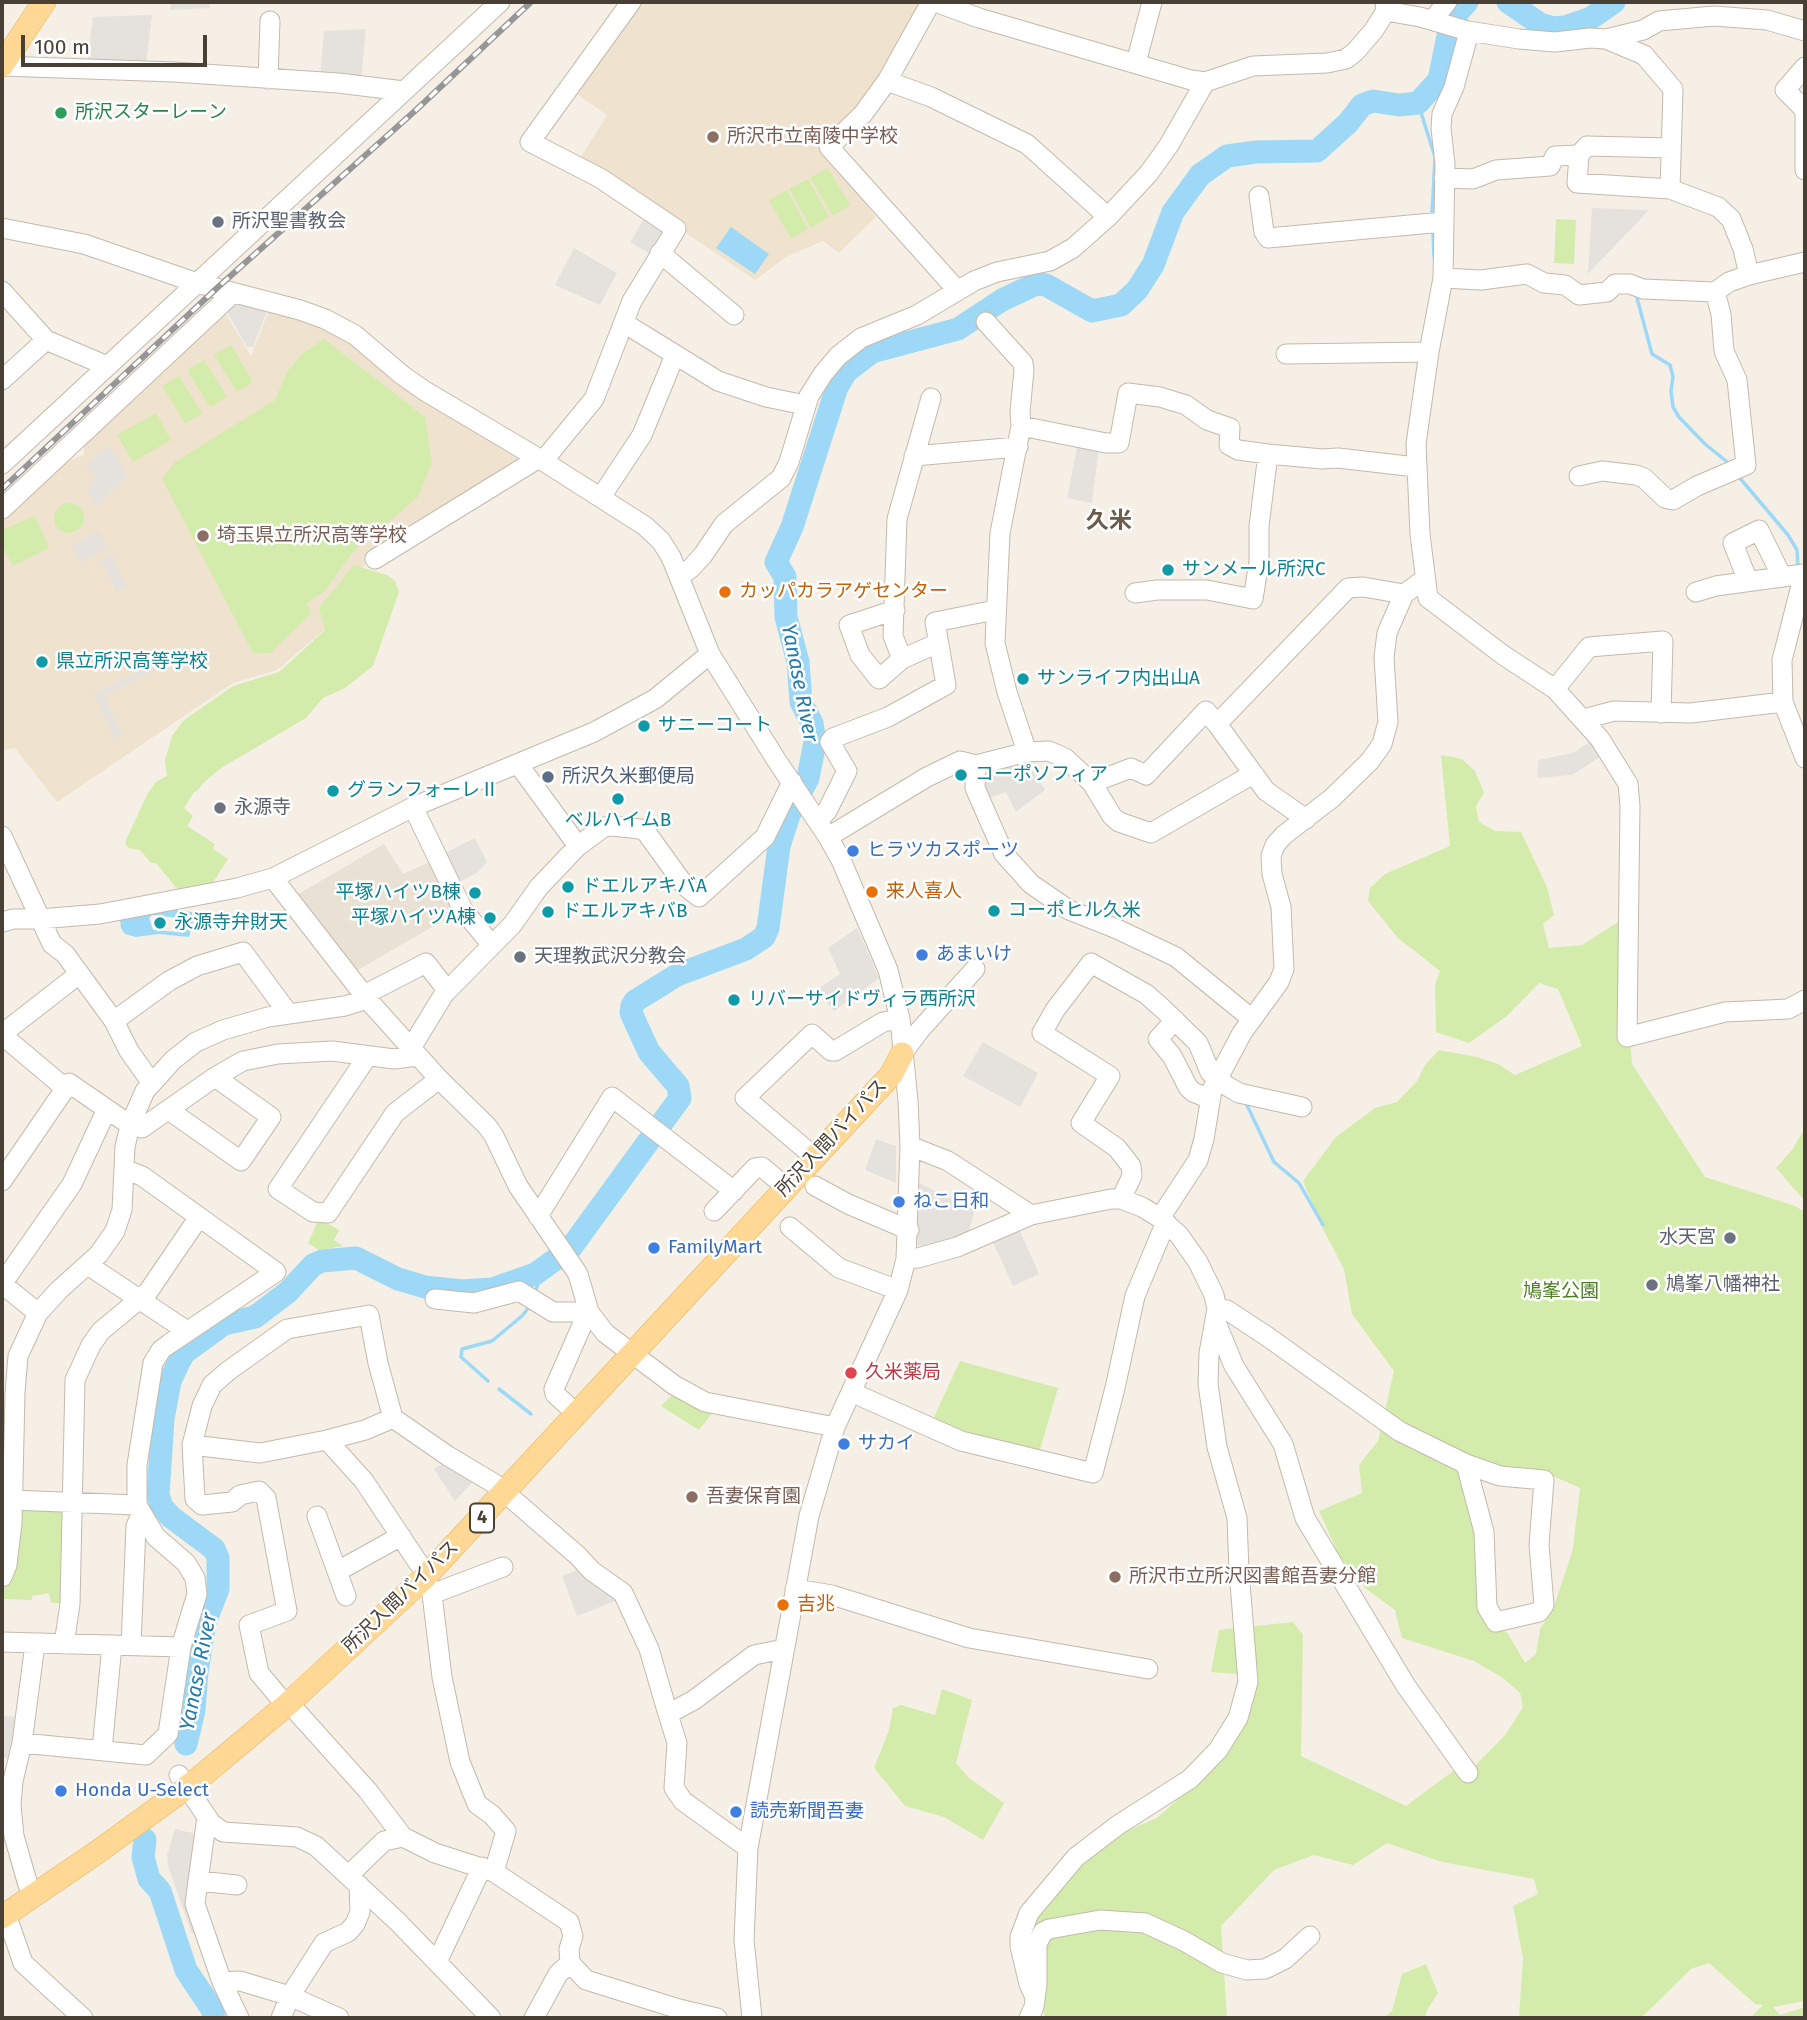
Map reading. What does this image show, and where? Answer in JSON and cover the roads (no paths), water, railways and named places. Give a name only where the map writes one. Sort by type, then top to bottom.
[{"type":"main road","points":[[2,65],[44,2]]},
{"type":"main road","name":"所沢入間バイパス","points":[[3,1912],[96,1853],[284,1700],[426,1578],[567,1405],[627,1350],[775,1178],[888,1062],[902,1054]]},
{"type":"main road","name":"所沢入間バイパス","points":[[500,1488],[627,1350],[891,1075],[902,1054]]},
{"type":"main road","name":"所沢入間バイパス","points":[[3,1912],[27,1885],[183,1781]]},
{"type":"street","points":[[2,464],[500,2]]},
{"type":"street","points":[[375,559],[541,460],[594,400],[632,300],[676,229],[600,178],[530,142],[631,2]]},
{"type":"street","points":[[957,290],[829,147],[863,114],[887,80],[933,2],[979,18],[1205,82],[1253,66],[1327,64],[1346,59],[1355,52],[1386,6],[1469,32],[1555,42],[1590,37],[1606,39],[1644,55],[1673,89],[1670,189]]},
{"type":"street","points":[[1136,62],[1152,2]]},
{"type":"street","points":[[1433,20],[1447,2]]},
{"type":"street","points":[[1606,39],[1643,30],[1659,21],[1714,9],[1805,31]]},
{"type":"street","points":[[268,79],[270,21]]},
{"type":"street","points":[[1469,32],[1454,87],[1442,114],[1444,178],[1436,222],[1443,278],[1416,444],[1428,598],[1521,668],[1555,689],[1600,739],[1628,784],[1627,1037],[1725,1012],[1788,1009],[1805,1000]]},
{"type":"street","points":[[2,65],[174,72],[338,83],[404,91]]},
{"type":"street","points":[[1805,67],[1785,90],[1805,110],[1805,170]]},
{"type":"street","points":[[887,80],[931,97],[1027,144],[1108,218]]},
{"type":"street","points":[[680,576],[697,562],[724,524],[781,478],[789,462],[805,405],[823,374],[846,349],[861,338],[933,306],[957,290],[997,272],[1050,261],[1080,243],[1108,218],[1158,161],[1205,82]]},
{"type":"street","points":[[1671,148],[1587,146],[1579,155],[1577,183],[1670,189],[1708,202],[1731,219],[1743,249],[1749,275]]},
{"type":"street","points":[[1444,178],[1473,179],[1496,170],[1550,166],[1555,156],[1579,155]]},
{"type":"street","points":[[1259,197],[1262,225],[1268,238],[1436,222]]},
{"type":"street","points":[[2,228],[84,244],[197,283],[300,310],[340,326],[425,391],[601,497],[653,533],[666,548],[680,576],[709,654],[841,860],[888,970],[900,1018],[910,1146],[906,1259],[898,1290],[835,1427],[809,1516],[748,1848],[744,1940],[752,2018]]},
{"type":"street","points":[[660,253],[734,315]]},
{"type":"street","points":[[1443,278],[1481,280],[1527,274],[1544,283],[1565,285],[1579,295],[1607,292],[1615,284],[1630,284],[1643,289],[1715,292],[1729,282],[1749,275],[1805,262]]},
{"type":"street","points":[[2,291],[46,340],[107,366]]},
{"type":"street","points":[[1579,476],[1602,471],[1636,475],[1644,478],[1665,498],[1673,500],[1697,486],[1746,465],[1741,442],[1737,380],[1724,351],[1721,314],[1715,292]]},
{"type":"street","points":[[2,509],[233,293]]},
{"type":"street","points":[[986,322],[1023,363],[1021,426],[1000,533],[995,610],[997,656],[1027,752]]},
{"type":"street","points":[[624,323],[718,381],[766,397],[805,405]]},
{"type":"street","points":[[2,380],[46,340]]},
{"type":"street","points":[[1286,354],[1429,352]]},
{"type":"street","points":[[601,497],[642,436],[675,355]]},
{"type":"street","points":[[1021,426],[1106,443],[1119,443],[1128,393],[1160,397],[1186,405],[1207,420],[1230,428],[1228,444],[1238,450],[1416,467]]},
{"type":"street","points":[[902,659],[894,636],[897,519],[931,398]]},
{"type":"street","points":[[914,456],[1017,447]]},
{"type":"street","points":[[1135,593],[1207,590],[1253,599],[1259,562],[1259,526],[1268,454]]},
{"type":"street","points":[[1748,581],[1732,543],[1759,530],[1782,577]]},
{"type":"street","points":[[1696,592],[1716,586],[1804,575],[1782,660],[1783,702],[1805,758]]},
{"type":"street","points":[[851,1392],[961,1441],[1093,1473],[1135,1296],[1163,1220],[1198,1160],[1210,1099],[1217,1080],[1252,1019],[1279,982],[1284,969],[1281,907],[1272,874],[1271,856],[1275,845],[1370,761],[1386,733],[1388,722],[1384,657],[1387,634],[1404,594],[1425,579]]},
{"type":"street","points":[[1217,724],[1348,588],[1363,587],[1404,594]]},
{"type":"street","points":[[895,610],[849,625],[860,655],[879,679],[902,659],[937,643]]},
{"type":"street","points":[[818,822],[827,811],[847,771],[830,742],[833,738],[888,716],[946,685],[935,622],[995,610]]},
{"type":"street","points":[[1555,689],[1589,647],[1662,641],[1661,713]]},
{"type":"street","points":[[2,922],[100,914],[237,888],[273,878],[413,807],[594,732],[655,699],[709,654]]},
{"type":"street","points":[[1584,719],[1614,711],[1720,711],[1783,702]]},
{"type":"street","points":[[1092,783],[1131,768],[1146,775],[1206,711],[1266,791],[1306,819]]},
{"type":"street","points":[[818,822],[953,763],[960,761],[976,765],[1027,752],[1049,751],[1057,754],[1092,783],[1112,816],[1119,822],[1151,833],[1253,774]]},
{"type":"street","points":[[518,764],[578,846]]},
{"type":"street","points":[[976,765],[975,788],[1004,854],[1031,884],[1069,910],[1176,957],[1252,1019]]},
{"type":"street","points":[[2,1181],[69,1083],[130,1125],[142,1128],[215,1077],[243,1061],[278,1054],[332,1051],[394,1059],[414,1052],[447,990],[512,925],[539,887],[578,846],[604,827],[640,829],[646,832],[685,887],[699,897],[765,836],[793,784]]},
{"type":"street","points":[[413,807],[463,910],[491,944]]},
{"type":"street","points":[[2,836],[52,944],[65,954],[114,1021],[129,1051],[151,1082]]},
{"type":"street","points":[[273,878],[366,997],[439,1079],[487,1126],[518,1186],[574,1268],[589,1313],[605,1333],[674,1385],[705,1402],[835,1427]]},
{"type":"street","points":[[114,1021],[169,981],[197,965],[243,951],[288,1013]]},
{"type":"street","points":[[2,1577],[7,1565],[7,1523],[12,1500],[8,1393],[18,1356],[38,1313],[109,1242],[119,1222],[124,1194],[125,1147],[130,1125],[151,1082],[196,1042],[239,1024],[288,1013],[345,1006],[426,963],[447,990]]},
{"type":"street","points":[[1121,1199],[1132,1176],[1130,1166],[1117,1148],[1081,1123],[1110,1076],[1042,1033],[1055,1010],[1091,963],[1146,994],[1175,1020],[1198,1043],[1210,1072],[1217,1080],[1239,1093],[1302,1107]]},
{"type":"street","points":[[902,1054],[975,969]]},
{"type":"street","points":[[65,1088],[2,1035],[79,974]]},
{"type":"street","points":[[805,1149],[746,1098],[812,1034],[831,1051],[835,1051],[883,1022],[900,1018]]},
{"type":"street","points":[[1175,1020],[1158,1039],[1172,1056],[1188,1087],[1210,1099]]},
{"type":"street","points":[[367,1057],[278,1189],[313,1212],[328,1213],[395,1113],[439,1079]]},
{"type":"street","points":[[170,1111],[241,1161],[271,1117],[215,1077]]},
{"type":"street","points":[[538,1216],[612,1097],[734,1191]]},
{"type":"street","points":[[38,1313],[2,1284],[72,1184],[107,1109]]},
{"type":"street","points":[[910,1146],[948,1161],[1031,1215]]},
{"type":"street","points":[[714,1210],[758,1167],[762,1167],[775,1178]]},
{"type":"street","points":[[102,1750],[122,1645],[140,1509],[137,1465],[153,1363],[162,1350],[187,1331],[276,1272],[142,1176],[124,1169]]},
{"type":"street","points":[[815,1186],[848,1205],[909,1230]]},
{"type":"street","points":[[906,1259],[957,1247],[1031,1215],[1111,1199],[1121,1199],[1142,1207],[1163,1220],[1179,1235],[1198,1262],[1214,1295],[1216,1314],[1234,1366],[1283,1444],[1305,1518],[1406,1686],[1468,1773]]},
{"type":"street","points":[[64,1644],[70,1604],[75,1380],[87,1352],[101,1331],[148,1292],[199,1217]]},
{"type":"street","points":[[790,1227],[839,1268],[898,1290]]},
{"type":"street","points":[[88,1265],[187,1331]]},
{"type":"street","points":[[435,1299],[474,1303],[519,1291],[553,1312],[589,1313]]},
{"type":"street","points":[[1216,1314],[1227,1310],[1399,1432],[1466,1464],[1500,1476],[1544,1480],[1539,1545],[1544,1605],[1539,1612],[1496,1622],[1487,1607],[1484,1532],[1466,1464]]},
{"type":"street","points":[[567,1405],[555,1394],[554,1389],[589,1313]]},
{"type":"street","points":[[1036,2010],[1020,1946],[1020,1937],[1029,1913],[1076,1857],[1118,1825],[1191,1779],[1218,1750],[1238,1718],[1248,1682],[1238,1571],[1237,1518],[1217,1447],[1209,1395],[1209,1353],[1216,1314]]},
{"type":"street","points":[[717,2018],[586,1980],[570,1963],[569,1949],[573,1936],[569,1922],[488,1869],[435,1853],[403,1837],[368,1791],[258,1673],[249,1625],[287,1611],[266,1498],[259,1491],[240,1495],[232,1502],[202,1505],[195,1499],[192,1446],[202,1406],[212,1385],[287,1329],[369,1315],[393,1418],[447,1457],[500,1488],[577,1555],[592,1572],[623,1593],[649,1648],[677,1743],[674,1788],[683,1801],[748,1848]]},
{"type":"street","points":[[192,1446],[260,1453],[365,1430],[393,1418]]},
{"type":"street","points":[[327,1440],[364,1481],[426,1578],[442,1677],[460,1762],[477,1804],[492,1815],[506,1831],[438,1962]]},
{"type":"street","points":[[12,1500],[73,1502],[140,1509]]},
{"type":"street","points":[[22,1743],[146,1755],[168,1734],[181,1647],[197,1594],[195,1578],[186,1563],[156,1538],[140,1509]]},
{"type":"street","points":[[317,1516],[346,1596]]},
{"type":"street","points":[[338,1571],[401,1536]]},
{"type":"street","points":[[426,1578],[503,1567]]},
{"type":"street","points":[[795,1589],[832,1595],[969,1638],[1148,1670]]},
{"type":"street","points":[[2,1643],[181,1647]]},
{"type":"street","points":[[27,1885],[15,1836],[11,1805],[35,1644]]},
{"type":"street","points":[[668,1714],[694,1700],[754,1655],[784,1649]]},
{"type":"street","points":[[183,1781],[207,1817],[223,1832],[297,1837],[307,1841],[354,1880],[492,2018]]},
{"type":"street","points":[[207,1817],[195,1905],[222,1982],[239,2018]]},
{"type":"street","points":[[281,2018],[290,1996],[324,1943],[348,1932],[355,1924],[360,1912],[354,1880],[384,1841],[403,1837]]},
{"type":"street","points":[[198,1881],[237,1885]]},
{"type":"street","points":[[3,1912],[23,1964],[83,2018]]},
{"type":"street","points":[[1036,2010],[1036,1956],[1039,1937],[1043,1932],[1060,1926],[1100,1920],[1145,1923],[1222,1963],[1247,1970],[1265,1969],[1284,1959],[1310,1936]]},
{"type":"street","points":[[534,2018],[558,1974],[570,1963]]},
{"type":"street","points":[[222,1982],[240,1982],[290,1996],[339,2018]]},
{"type":"street","points":[[466,2018],[474,1999]]},
{"type":"water","points":[[731,227],[769,254],[755,274],[716,248]]},
{"type":"water","points":[[172,908],[195,913],[189,937],[159,934],[136,937],[125,934],[120,919]],"holes":[[[152,915],[179,918],[178,932],[153,930],[149,918]]]},
{"type":"waterway","name":"Yanase River","points":[[186,1744],[194,1710],[205,1622],[218,1589],[218,1558],[214,1549],[171,1517],[162,1507],[158,1495],[163,1419],[170,1381],[178,1364],[184,1353],[224,1324],[255,1317],[288,1292],[313,1265],[322,1261],[356,1258],[398,1279],[425,1287],[462,1291],[492,1289],[535,1274],[570,1249],[680,1098],[678,1086],[649,1052],[631,1013],[632,1006],[635,1001],[677,975],[746,949],[764,937],[768,928],[779,846],[789,815],[808,778],[815,742],[812,723],[801,702],[798,662],[786,617],[785,577],[776,562],[792,527],[837,387],[846,372],[872,352],[958,329],[1002,300],[1036,284],[1046,285],[1092,311],[1121,305],[1137,290],[1153,265],[1173,212],[1200,175],[1227,156],[1256,152],[1317,151],[1348,123],[1362,105],[1373,101],[1399,105],[1418,103],[1439,80],[1448,36],[1458,12],[1467,2]]},
{"type":"waterway","name":"Yanase River","points":[[1508,2],[1540,24],[1554,28],[1591,18],[1614,2]]},
{"type":"waterway","points":[[1418,103],[1435,157],[1432,215]]},
{"type":"waterway","points":[[1433,230],[1434,257]]},
{"type":"waterway","points":[[1637,298],[1652,354],[1670,365],[1673,377],[1673,407],[1705,444],[1731,465]]},
{"type":"waterway","points":[[1739,477],[1788,535],[1797,550],[1798,568]]},
{"type":"waterway","points":[[1245,1101],[1274,1162],[1299,1183],[1323,1225]]},
{"type":"waterway","points":[[535,1292],[543,1270]]},
{"type":"waterway","points":[[488,1381],[461,1357],[462,1349],[492,1341],[530,1306]]},
{"type":"waterway","points":[[499,1389],[531,1414]]},
{"type":"waterway","name":"Yanase River","points":[[145,1840],[143,1857],[149,1879],[160,1891],[186,1970],[212,2009],[214,2018]]},
{"type":"railway","points":[[2,489],[217,288],[416,110],[531,2]]},
{"type":"place","name":"所沢スターレーン","points":[[61,113]]},
{"type":"place","name":"所沢市立南陵中学校","points":[[713,137]]},
{"type":"place","name":"所沢聖書教会","points":[[218,222]]},
{"type":"place","name":"埼玉県立所沢高等学校","points":[[203,536]]},
{"type":"place","name":"サンメール所沢C","points":[[1168,570]]},
{"type":"place","name":"カッパカラアゲセンター","points":[[725,592]]},
{"type":"place","name":"県立所沢高等学校","points":[[42,662]]},
{"type":"place","name":"サンライフ内出山A","points":[[1023,679]]},
{"type":"place","name":"サニーコート","points":[[644,726]]},
{"type":"place","name":"コーポソフィア","points":[[961,775]]},
{"type":"place","name":"所沢久米郵便局","points":[[548,777]]},
{"type":"place","name":"グランフォーレⅡ","points":[[333,791]]},
{"type":"place","name":"ベルハイムB","points":[[618,799]]},
{"type":"place","name":"永源寺","points":[[220,808]]},
{"type":"place","name":"ヒラツカスポーツ","points":[[853,851]]},
{"type":"place","name":"ドエルアキバA","points":[[568,887]]},
{"type":"place","name":"来人喜人","points":[[872,892]]},
{"type":"place","name":"平塚ハイツB棟","points":[[475,893]]},
{"type":"place","name":"コーポヒル久米","points":[[994,911]]},
{"type":"place","name":"ドエルアキバB","points":[[548,912]]},
{"type":"place","name":"平塚ハイツA棟","points":[[490,918]]},
{"type":"place","name":"永源寺弁財天","points":[[160,923]]},
{"type":"place","name":"あまいけ","points":[[922,955]]},
{"type":"place","name":"天理教武沢分教会","points":[[520,957]]},
{"type":"place","name":"リバーサイドヴィラ西所沢","points":[[734,1000]]},
{"type":"place","name":"ねこ日和","points":[[899,1202]]},
{"type":"place","name":"水天宮","points":[[1730,1238]]},
{"type":"place","name":"FamilyMart","points":[[654,1248]]},
{"type":"place","name":"鳩峯八幡神社","points":[[1652,1285]]},
{"type":"place","name":"久米薬局","points":[[851,1373]]},
{"type":"place","name":"サカイ","points":[[844,1444]]},
{"type":"place","name":"吾妻保育園","points":[[692,1497]]},
{"type":"place","name":"所沢市立所沢図書館吾妻分館","points":[[1115,1577]]},
{"type":"place","name":"吉兆","points":[[783,1605]]},
{"type":"place","name":"Honda U-Select","points":[[61,1791]]},
{"type":"place","name":"読売新聞吾妻","points":[[736,1812]]},
{"type":"district","name":"久米","points":[[1109,522]]},
{"type":"park label","name":"鳩峯公園","points":[[1561,1292]]}]
